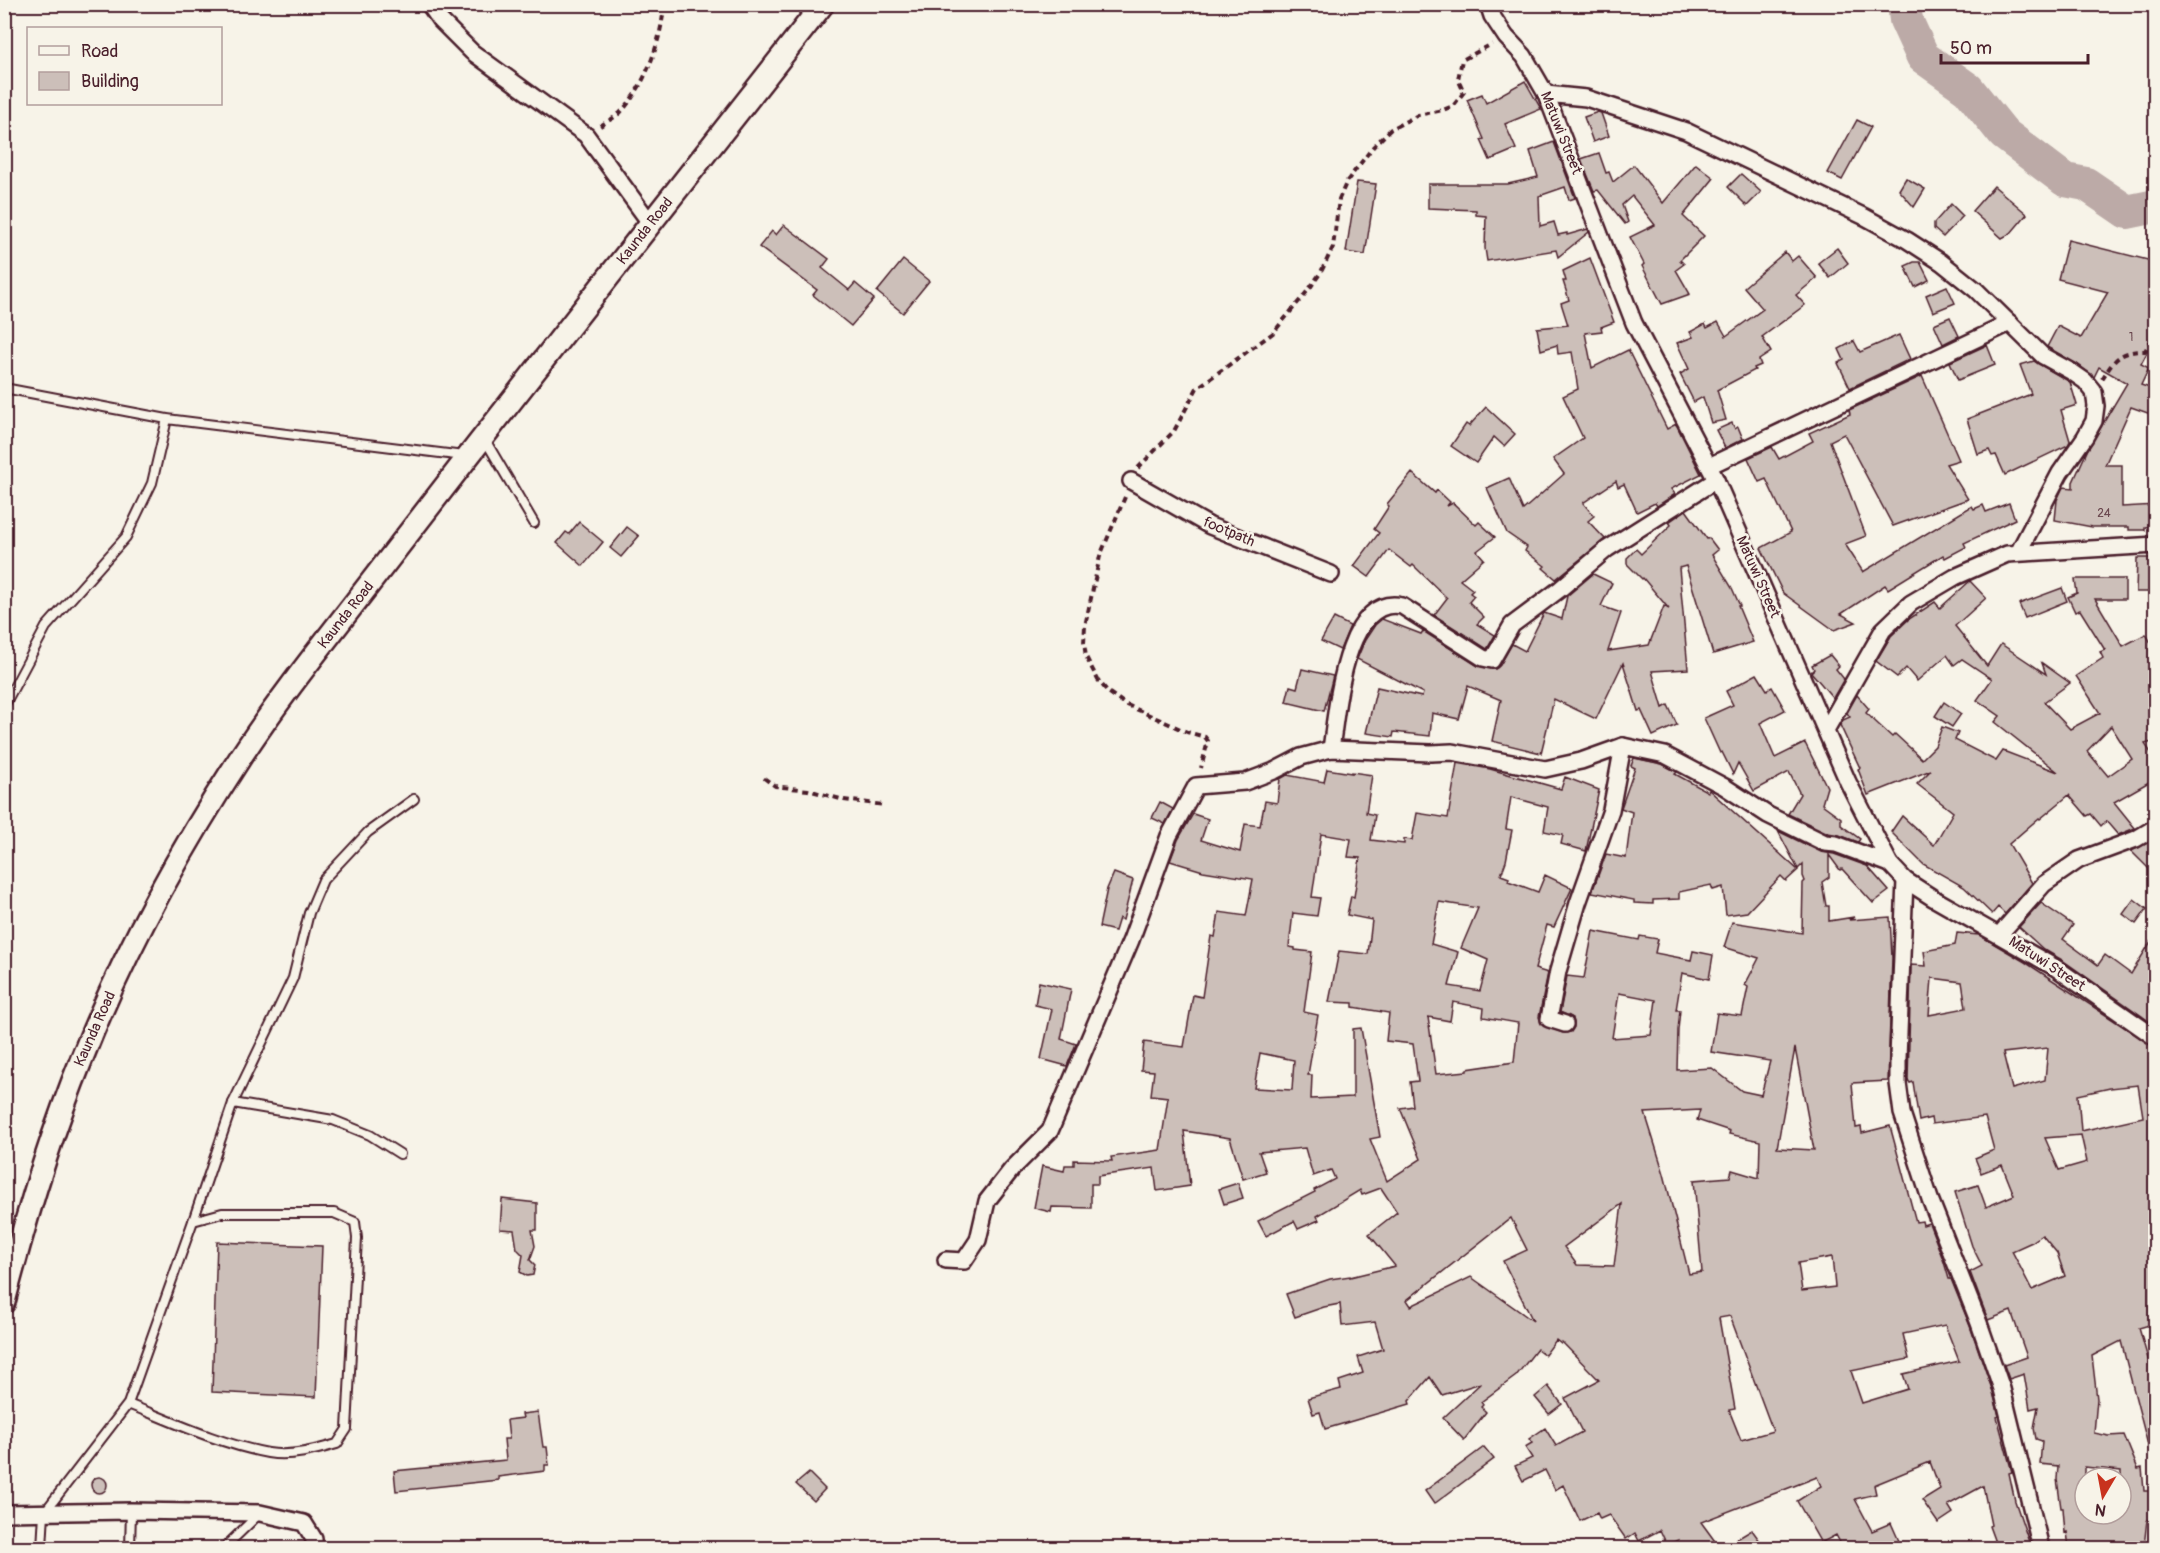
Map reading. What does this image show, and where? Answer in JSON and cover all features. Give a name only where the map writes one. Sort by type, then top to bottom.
[{"type":"main road","name":"Kaunda Road","points":[[4,1302],[8,1274],[82,1057],[136,940],[183,850],[243,753],[277,704],[468,456],[823,4]]},
{"type":"street","points":[[429,4],[440,20],[472,52],[585,135],[612,168],[651,224]]},
{"type":"street","name":"Matuwi Street","points":[[1488,4],[1492,16],[1506,37],[1524,56],[1546,94],[1570,151],[1634,323],[1716,480],[1848,782],[1890,864],[1905,880],[2056,968],[2156,1038]]},
{"type":"street","points":[[1546,94],[1586,98],[1686,131],[1855,212],[1907,240],[1941,262],[1976,290],[2043,356],[2085,381],[2094,392],[2096,406],[2094,421],[2060,473],[2018,553]]},
{"type":"street","points":[[1708,466],[2010,323]]},
{"type":"street","points":[[1331,749],[1343,672],[1364,620],[1382,606],[1392,604],[1402,606],[1483,658],[1492,660],[1512,625],[1560,589],[1607,549],[1716,480]]},
{"type":"street","name":"footpath","points":[[1131,481],[1210,526],[1331,574]]},
{"type":"street","points":[[1826,730],[1882,630],[1911,603],[1955,577],[2007,554],[2156,545]]},
{"type":"street","points":[[1564,1024],[1549,1019],[1558,971],[1578,903],[1611,810],[1623,746]]},
{"type":"street","points":[[946,1260],[964,1261],[978,1240],[987,1201],[1012,1170],[1050,1131],[1131,940],[1169,836],[1196,786],[1245,782],[1301,757],[1331,749],[1452,752],[1545,769],[1581,761],[1623,746],[1665,755],[1768,814],[1825,843],[1836,844],[1890,864]]},
{"type":"street","points":[[2000,934],[2044,884],[2079,861],[2136,838],[2156,826]]},
{"type":"street","points":[[1905,880],[1898,1058],[1898,1083],[1902,1113],[1930,1199],[2002,1389],[2042,1548]]},
{"type":"street","points":[[4,1514],[131,1511],[260,1514],[304,1523],[314,1539],[314,1548]]},
{"type":"lane","points":[[4,388],[167,419],[468,456]]},
{"type":"lane","points":[[4,706],[46,627],[126,537],[152,483],[167,419]]},
{"type":"lane","points":[[483,437],[534,524]]},
{"type":"lane","points":[[42,1548],[44,1513],[128,1404],[233,1103],[293,978],[309,914],[323,879],[368,832],[414,799]]},
{"type":"lane","points":[[233,1103],[333,1120],[370,1135],[400,1154]]},
{"type":"lane","points":[[128,1404],[209,1436],[270,1453],[310,1452],[337,1444],[347,1429],[357,1238],[355,1222],[334,1213],[222,1213],[193,1221]]},
{"type":"lane","points":[[130,1548],[131,1511]]},
{"type":"lane","points":[[224,1548],[260,1514]]},
{"type":"path","points":[[585,135],[619,114],[640,84],[656,50],[664,4]]},
{"type":"path","points":[[1196,786],[1208,741],[1205,737],[1187,732],[1125,704],[1108,692],[1098,680],[1086,657],[1085,626],[1100,556],[1131,481],[1139,465],[1174,431],[1197,388],[1273,333],[1311,288],[1333,247],[1339,199],[1347,181],[1373,147],[1391,129],[1418,115],[1443,110],[1453,105],[1464,92],[1462,83],[1458,79],[1462,60],[1506,37]]},
{"type":"path","points":[[2094,392],[2115,358],[2130,351],[2145,351],[2156,330]]},
{"type":"path","points":[[764,778],[775,786],[808,790],[844,800],[884,806]]},
{"type":"building","points":[[1525,81],[1541,109],[1505,124],[1516,149],[1490,160],[1481,140],[1484,139],[1467,100],[1482,94],[1486,103]]},
{"type":"building","points":[[1601,113],[1609,136],[1593,142],[1584,117]]},
{"type":"building","points":[[1857,120],[1871,127],[1842,180],[1828,173]]},
{"type":"building","points":[[1554,142],[1575,198],[1569,200],[1565,187],[1539,196],[1540,226],[1554,222],[1558,235],[1588,229],[1589,232],[1558,257],[1556,250],[1487,261],[1486,216],[1476,215],[1476,210],[1428,208],[1428,184],[1508,184],[1538,177],[1530,151]]},
{"type":"building","points":[[1599,153],[1606,173],[1609,172],[1613,182],[1634,165],[1663,203],[1696,164],[1714,178],[1683,216],[1704,236],[1680,260],[1684,264],[1676,270],[1690,294],[1662,304],[1630,237],[1655,225],[1632,196],[1622,205],[1628,222],[1625,224],[1598,190],[1594,191],[1581,159]]},
{"type":"building","points":[[1741,174],[1761,192],[1747,206],[1728,187]]},
{"type":"building","points":[[1906,178],[1925,189],[1914,207],[1899,190]]},
{"type":"building","points":[[1357,182],[1376,184],[1365,255],[1346,252]]},
{"type":"building","points":[[1994,186],[2027,214],[2011,233],[2002,238],[1972,211]]},
{"type":"building","points":[[1951,204],[1963,216],[1943,237],[1934,229],[1934,223]]},
{"type":"building","points":[[784,225],[829,259],[822,268],[849,290],[855,283],[874,299],[851,326],[813,295],[817,290],[759,247],[772,231],[776,235]]},
{"type":"building","points":[[2068,240],[2156,262],[2156,351],[2149,349],[2141,364],[2149,368],[2141,385],[2156,390],[2156,416],[2131,407],[2105,465],[2122,465],[2122,507],[2156,505],[2156,526],[2145,527],[2145,530],[2129,530],[2129,527],[2092,527],[2055,520],[2057,500],[2063,487],[2073,488],[2073,482],[2088,449],[2127,383],[2099,367],[2094,377],[2077,364],[2047,347],[2058,326],[2081,338],[2108,292],[2058,279]]},
{"type":"building","points":[[1837,248],[1848,263],[1830,278],[1818,263]]},
{"type":"building","points":[[1785,252],[1792,261],[1798,256],[1817,278],[1796,295],[1805,305],[1762,337],[1771,352],[1759,360],[1761,365],[1717,390],[1726,420],[1711,423],[1703,397],[1694,402],[1680,374],[1689,369],[1677,343],[1693,337],[1690,332],[1705,324],[1707,328],[1718,322],[1726,336],[1763,309],[1744,287]]},
{"type":"building","points":[[1590,258],[1614,322],[1601,327],[1602,331],[1585,333],[1592,368],[1628,350],[1667,429],[1676,424],[1701,474],[1671,489],[1675,494],[1657,506],[1655,503],[1637,512],[1624,484],[1618,487],[1616,481],[1583,503],[1594,516],[1588,521],[1605,539],[1556,579],[1543,568],[1545,566],[1525,551],[1527,547],[1507,533],[1487,488],[1509,478],[1523,510],[1564,474],[1553,459],[1583,438],[1563,396],[1578,389],[1572,352],[1558,354],[1557,345],[1541,350],[1537,328],[1568,325],[1561,303],[1569,300],[1563,281],[1566,281],[1563,271]]},
{"type":"building","points":[[903,260],[929,281],[903,313],[877,292]]},
{"type":"building","points":[[1920,262],[1929,280],[1915,287],[1905,266]]},
{"type":"building","points":[[1947,286],[1955,303],[1933,312],[1926,295]]},
{"type":"building","points":[[1950,317],[1959,336],[1943,344],[1934,324]]},
{"type":"building","points":[[1899,335],[1910,359],[1850,388],[1838,363],[1844,360],[1839,349],[1854,341],[1860,352]]},
{"type":"building","points":[[1987,345],[1995,365],[1958,380],[1950,362]]},
{"type":"building","points":[[2034,361],[2070,382],[2077,405],[2061,410],[2070,441],[2068,445],[2005,475],[1996,455],[1992,456],[1989,450],[1978,454],[1967,419],[2031,394],[2020,365]]},
{"type":"building","points":[[1922,376],[1959,460],[1946,464],[1968,499],[1893,526],[1844,434],[1830,441],[1866,536],[1845,544],[1863,572],[1972,506],[1974,509],[1983,505],[1986,512],[2009,503],[2015,519],[1964,543],[1966,547],[1945,558],[1943,555],[1888,589],[1885,585],[1841,614],[1856,622],[1834,630],[1783,593],[1761,548],[1791,532],[1766,479],[1759,482],[1748,458],[1772,447],[1779,459],[1813,441],[1809,433],[1850,414],[1849,410]]},
{"type":"building","points":[[1486,407],[1515,434],[1504,446],[1494,437],[1476,463],[1451,446],[1466,424],[1469,426]]},
{"type":"building","points":[[1732,423],[1735,429],[1738,427],[1743,439],[1725,448],[1716,430]]},
{"type":"building","points":[[1412,473],[1435,493],[1437,490],[1450,502],[1447,506],[1453,503],[1476,525],[1479,522],[1495,537],[1477,551],[1484,559],[1460,580],[1473,590],[1470,593],[1474,596],[1469,602],[1484,617],[1477,624],[1495,635],[1487,649],[1434,615],[1447,598],[1413,565],[1411,567],[1389,550],[1369,577],[1354,566],[1379,533],[1374,529],[1389,506],[1387,504]]},
{"type":"building","points":[[1686,510],[1718,550],[1712,555],[1732,588],[1753,642],[1713,654],[1686,566],[1679,568],[1688,669],[1652,671],[1663,708],[1668,705],[1677,725],[1653,736],[1641,710],[1638,711],[1623,663],[1596,719],[1554,699],[1541,753],[1492,741],[1501,700],[1468,686],[1459,719],[1432,713],[1430,736],[1394,732],[1393,737],[1366,733],[1377,687],[1422,697],[1423,693],[1357,659],[1365,640],[1382,619],[1421,634],[1423,631],[1478,666],[1495,669],[1500,665],[1512,644],[1525,651],[1544,613],[1562,619],[1567,596],[1593,574],[1612,583],[1601,606],[1621,613],[1608,651],[1649,645],[1664,606],[1669,609],[1643,578],[1627,564],[1627,558],[1636,549],[1641,554],[1671,525],[1669,522]]},
{"type":"building","points":[[579,522],[603,542],[583,566],[557,543]]},
{"type":"building","points":[[627,527],[639,536],[621,557],[610,548]]},
{"type":"building","points":[[2137,558],[2156,558],[2156,592],[2136,592]]},
{"type":"building","points":[[2075,579],[2125,579],[2125,599],[2095,599],[2123,646],[2146,634],[2156,652],[2156,741],[2145,744],[2156,760],[2156,778],[2114,802],[2135,828],[2118,835],[2106,821],[2101,826],[2091,814],[2087,816],[2069,795],[2039,818],[2009,844],[2032,883],[2005,914],[1998,907],[1992,914],[1964,887],[1923,864],[1891,832],[1902,816],[1934,845],[1953,812],[1917,784],[1931,770],[1868,795],[1858,769],[1860,768],[1840,725],[1843,720],[1850,717],[1847,713],[1857,695],[1869,709],[1866,713],[1892,737],[1895,734],[1922,759],[1935,746],[1942,727],[1958,733],[1955,740],[1996,761],[2003,751],[2058,772],[1995,722],[2000,716],[1977,700],[1992,679],[1962,659],[1954,665],[1947,655],[1917,681],[1906,668],[1897,677],[1876,661],[1891,636],[1909,619],[1935,602],[1940,608],[1970,581],[1986,598],[1955,626],[1987,666],[2001,644],[2046,674],[2042,663],[2070,683],[2044,702],[2070,729],[2100,713],[2076,676],[2103,658],[2100,652],[2105,650],[2080,610],[2075,612],[2068,597],[2077,593]],"holes":[[[2111,726],[2132,759],[2108,776],[2087,751]]]},
{"type":"building","points":[[2062,588],[2067,601],[2025,618],[2019,604]]},
{"type":"building","points":[[1334,618],[1350,626],[1340,650],[1321,641]]},
{"type":"building","points":[[1830,655],[1839,666],[1836,669],[1844,679],[1833,698],[1811,672],[1814,669],[1812,665]]},
{"type":"building","points":[[1302,669],[1333,676],[1324,711],[1286,702],[1290,686],[1297,688]]},
{"type":"building","points":[[1757,674],[1767,690],[1772,687],[1785,710],[1760,723],[1775,758],[1805,743],[1827,787],[1822,804],[1841,818],[1841,825],[1860,839],[1858,842],[1828,833],[1788,814],[1800,794],[1789,772],[1754,791],[1738,763],[1733,774],[1722,752],[1720,753],[1704,718],[1733,705],[1726,691]]},
{"type":"building","points":[[1944,702],[1961,714],[1952,727],[1935,716]]},
{"type":"building","points":[[1634,758],[1662,764],[1677,772],[1675,774],[1708,792],[1709,790],[1798,870],[1786,881],[1781,876],[1747,912],[1726,915],[1723,887],[1713,890],[1711,885],[1679,892],[1679,899],[1653,900],[1653,904],[1634,903],[1634,900],[1592,892],[1606,854],[1626,858],[1632,812],[1621,808],[1635,768],[1631,766]]},
{"type":"building","points":[[1457,763],[1490,769],[1561,789],[1565,777],[1599,790],[1586,851],[1561,844],[1563,835],[1544,831],[1548,807],[1511,797],[1506,829],[1512,830],[1501,875],[1509,878],[1508,881],[1538,892],[1545,875],[1572,888],[1554,927],[1547,925],[1535,969],[1548,973],[1539,1017],[1542,1025],[1563,1033],[1571,1032],[1574,1027],[1573,1018],[1560,1012],[1567,976],[1584,978],[1593,931],[1639,940],[1640,936],[1658,939],[1655,953],[1691,960],[1693,951],[1713,955],[1709,979],[1682,973],[1676,1010],[1680,1010],[1677,1070],[1712,1068],[1742,1091],[1761,1095],[1770,1061],[1711,1052],[1717,1013],[1742,1016],[1748,987],[1745,985],[1759,958],[1724,947],[1732,922],[1802,933],[1803,883],[1805,881],[1803,864],[1798,869],[1778,831],[1821,852],[1834,854],[1867,866],[1889,891],[1873,903],[1842,869],[1840,870],[1829,855],[1829,877],[1822,882],[1826,906],[1829,906],[1829,921],[1854,917],[1849,920],[1890,917],[1892,958],[1888,1081],[1852,1083],[1856,1128],[1861,1127],[1862,1133],[1890,1126],[1916,1222],[1922,1221],[1923,1225],[1929,1223],[1949,1279],[1951,1279],[1970,1326],[1993,1392],[1999,1416],[1997,1417],[2012,1472],[2009,1473],[2015,1501],[2031,1548],[1997,1548],[1989,1526],[1991,1525],[1983,1486],[1948,1505],[1953,1513],[1938,1523],[1922,1500],[1940,1489],[1930,1462],[1874,1485],[1876,1494],[1855,1499],[1872,1531],[1891,1523],[1899,1541],[1882,1548],[1843,1548],[1836,1535],[1821,1543],[1797,1501],[1821,1486],[1817,1477],[1701,1522],[1720,1548],[1678,1548],[1678,1540],[1667,1545],[1660,1530],[1639,1541],[1635,1533],[1626,1539],[1609,1515],[1600,1519],[1597,1513],[1580,1521],[1563,1485],[1555,1490],[1545,1470],[1523,1481],[1515,1466],[1532,1458],[1525,1447],[1532,1443],[1529,1439],[1545,1428],[1556,1446],[1582,1432],[1565,1398],[1599,1380],[1562,1342],[1561,1344],[1556,1340],[1545,1355],[1537,1349],[1516,1376],[1481,1402],[1483,1405],[1481,1407],[1486,1412],[1464,1440],[1443,1418],[1481,1383],[1442,1395],[1430,1377],[1409,1401],[1410,1404],[1325,1429],[1320,1412],[1313,1414],[1308,1398],[1341,1389],[1339,1381],[1363,1373],[1358,1357],[1383,1349],[1375,1322],[1342,1326],[1340,1304],[1295,1317],[1286,1294],[1330,1279],[1350,1277],[1395,1266],[1369,1234],[1397,1212],[1381,1188],[1362,1195],[1360,1190],[1317,1216],[1319,1220],[1298,1229],[1294,1221],[1266,1236],[1258,1221],[1315,1192],[1314,1190],[1335,1179],[1331,1170],[1313,1176],[1305,1148],[1259,1152],[1266,1172],[1243,1179],[1230,1138],[1184,1131],[1190,1186],[1157,1191],[1154,1168],[1098,1176],[1098,1184],[1091,1184],[1091,1208],[1052,1207],[1051,1212],[1034,1208],[1042,1166],[1064,1171],[1065,1165],[1074,1165],[1074,1160],[1112,1161],[1111,1157],[1160,1150],[1168,1097],[1151,1095],[1154,1071],[1141,1070],[1144,1042],[1184,1047],[1193,995],[1202,997],[1211,936],[1215,937],[1219,912],[1246,916],[1253,879],[1203,871],[1170,861],[1178,840],[1193,814],[1208,819],[1201,840],[1240,852],[1245,824],[1260,826],[1265,801],[1277,803],[1280,779],[1287,775],[1324,782],[1327,769],[1372,775],[1366,813],[1375,815],[1371,840],[1404,844],[1404,839],[1412,840],[1417,813],[1448,818]],"holes":[[[1321,834],[1351,839],[1348,857],[1360,858],[1354,897],[1351,896],[1347,915],[1372,920],[1368,954],[1339,951],[1329,1002],[1353,1003],[1353,1007],[1389,1013],[1386,1041],[1413,1044],[1418,1081],[1410,1082],[1413,1106],[1400,1108],[1421,1159],[1387,1181],[1370,1139],[1380,1137],[1361,1028],[1353,1029],[1353,1097],[1311,1099],[1312,1075],[1308,1075],[1318,1015],[1304,1012],[1312,952],[1289,947],[1293,913],[1317,916],[1320,898],[1312,897]],[[1439,902],[1478,908],[1461,948],[1488,960],[1480,991],[1449,986],[1458,952],[1431,944]],[[1619,993],[1656,1000],[1651,1035],[1612,1038]],[[1453,1002],[1484,1008],[1483,1017],[1518,1023],[1514,1062],[1436,1074],[1428,1017],[1450,1021]],[[1795,1048],[1814,1150],[1777,1148]],[[1260,1053],[1294,1060],[1292,1090],[1254,1088]],[[1700,1110],[1697,1120],[1730,1131],[1729,1134],[1760,1141],[1759,1178],[1732,1170],[1730,1177],[1694,1180],[1702,1272],[1689,1274],[1664,1174],[1645,1113]],[[1622,1204],[1614,1266],[1577,1265],[1564,1247]],[[1511,1218],[1527,1250],[1503,1261],[1533,1321],[1471,1277],[1411,1306],[1407,1300]],[[1832,1257],[1835,1287],[1802,1291],[1798,1263]],[[1730,1316],[1773,1431],[1741,1440],[1729,1410],[1735,1409],[1719,1318]],[[1945,1325],[1959,1361],[1903,1374],[1908,1389],[1862,1403],[1851,1371],[1909,1359],[1903,1334]]]},
{"type":"building","points":[[1160,802],[1173,809],[1165,824],[1152,818]]},
{"type":"building","points":[[2156,839],[2156,861],[2149,869],[2131,851]]},
{"type":"building","points":[[1114,873],[1133,880],[1123,920],[1119,918],[1115,931],[1099,927],[1107,889]]},
{"type":"building","points":[[2134,899],[2147,909],[2136,924],[2123,914]]},
{"type":"building","points":[[2041,903],[2073,925],[2063,939],[2098,965],[2105,955],[2131,974],[2156,933],[2156,1026],[2043,949],[2019,927]]},
{"type":"building","points":[[1957,933],[1979,935],[2025,962],[2156,1048],[2156,1323],[2139,1328],[2156,1386],[2156,1453],[2150,1453],[2121,1341],[2092,1356],[2097,1399],[2094,1433],[2109,1436],[2124,1435],[2138,1469],[2142,1468],[2144,1491],[2156,1491],[2156,1520],[2147,1520],[2144,1546],[2123,1543],[2122,1548],[2069,1548],[2057,1479],[2058,1466],[2040,1464],[2042,1441],[2036,1439],[2034,1428],[2038,1407],[2030,1409],[2024,1374],[2009,1379],[2004,1365],[2027,1357],[2011,1311],[1988,1320],[1970,1272],[1982,1266],[1972,1246],[1955,1192],[1978,1185],[1986,1207],[2014,1195],[2002,1165],[1981,1173],[1975,1158],[1994,1150],[1985,1117],[1932,1124],[1931,1118],[1919,1121],[1913,1082],[1910,1083],[1908,1080],[1911,965],[1926,966],[1924,951],[1955,945]],"holes":[[[1932,978],[1962,982],[1966,1008],[1929,1015]],[[2048,1048],[2045,1080],[2012,1089],[2003,1053]],[[2138,1085],[2143,1117],[2081,1131],[2078,1095]],[[2081,1135],[2087,1162],[2059,1170],[2045,1138]],[[2042,1235],[2057,1253],[2065,1276],[2032,1290],[2012,1251]]]},
{"type":"building","points":[[1039,982],[1071,989],[1061,1039],[1076,1044],[1067,1066],[1041,1059],[1052,1009],[1035,1005]]},
{"type":"building","points":[[1238,1183],[1243,1198],[1224,1204],[1219,1189]]},
{"type":"building","points":[[502,1199],[537,1203],[537,1230],[532,1230],[535,1246],[530,1260],[535,1265],[533,1275],[527,1276],[520,1272],[523,1255],[517,1249],[514,1230],[500,1229]]},
{"type":"building","points":[[217,1242],[322,1246],[316,1397],[212,1392]]},
{"type":"building","points":[[1548,1386],[1562,1404],[1549,1414],[1535,1397]]},
{"type":"building","points":[[538,1412],[543,1447],[547,1447],[549,1465],[545,1465],[545,1471],[498,1477],[498,1480],[396,1491],[394,1471],[506,1460],[504,1439],[509,1439],[507,1420],[523,1418],[522,1414]]},
{"type":"building","points":[[1484,1447],[1494,1459],[1434,1504],[1425,1491]]},
{"type":"building","points":[[809,1473],[825,1489],[814,1501],[796,1484]]},
{"type":"building","points":[[99,1477],[107,1485],[99,1493],[91,1485]]},
{"type":"building","points":[[1752,1530],[1765,1548],[1722,1548]]},
{"type":"waterway","points":[[1904,4],[1906,20],[1923,57],[1968,89],[2004,134],[2065,180],[2086,184],[2127,212],[2156,206]]}]
